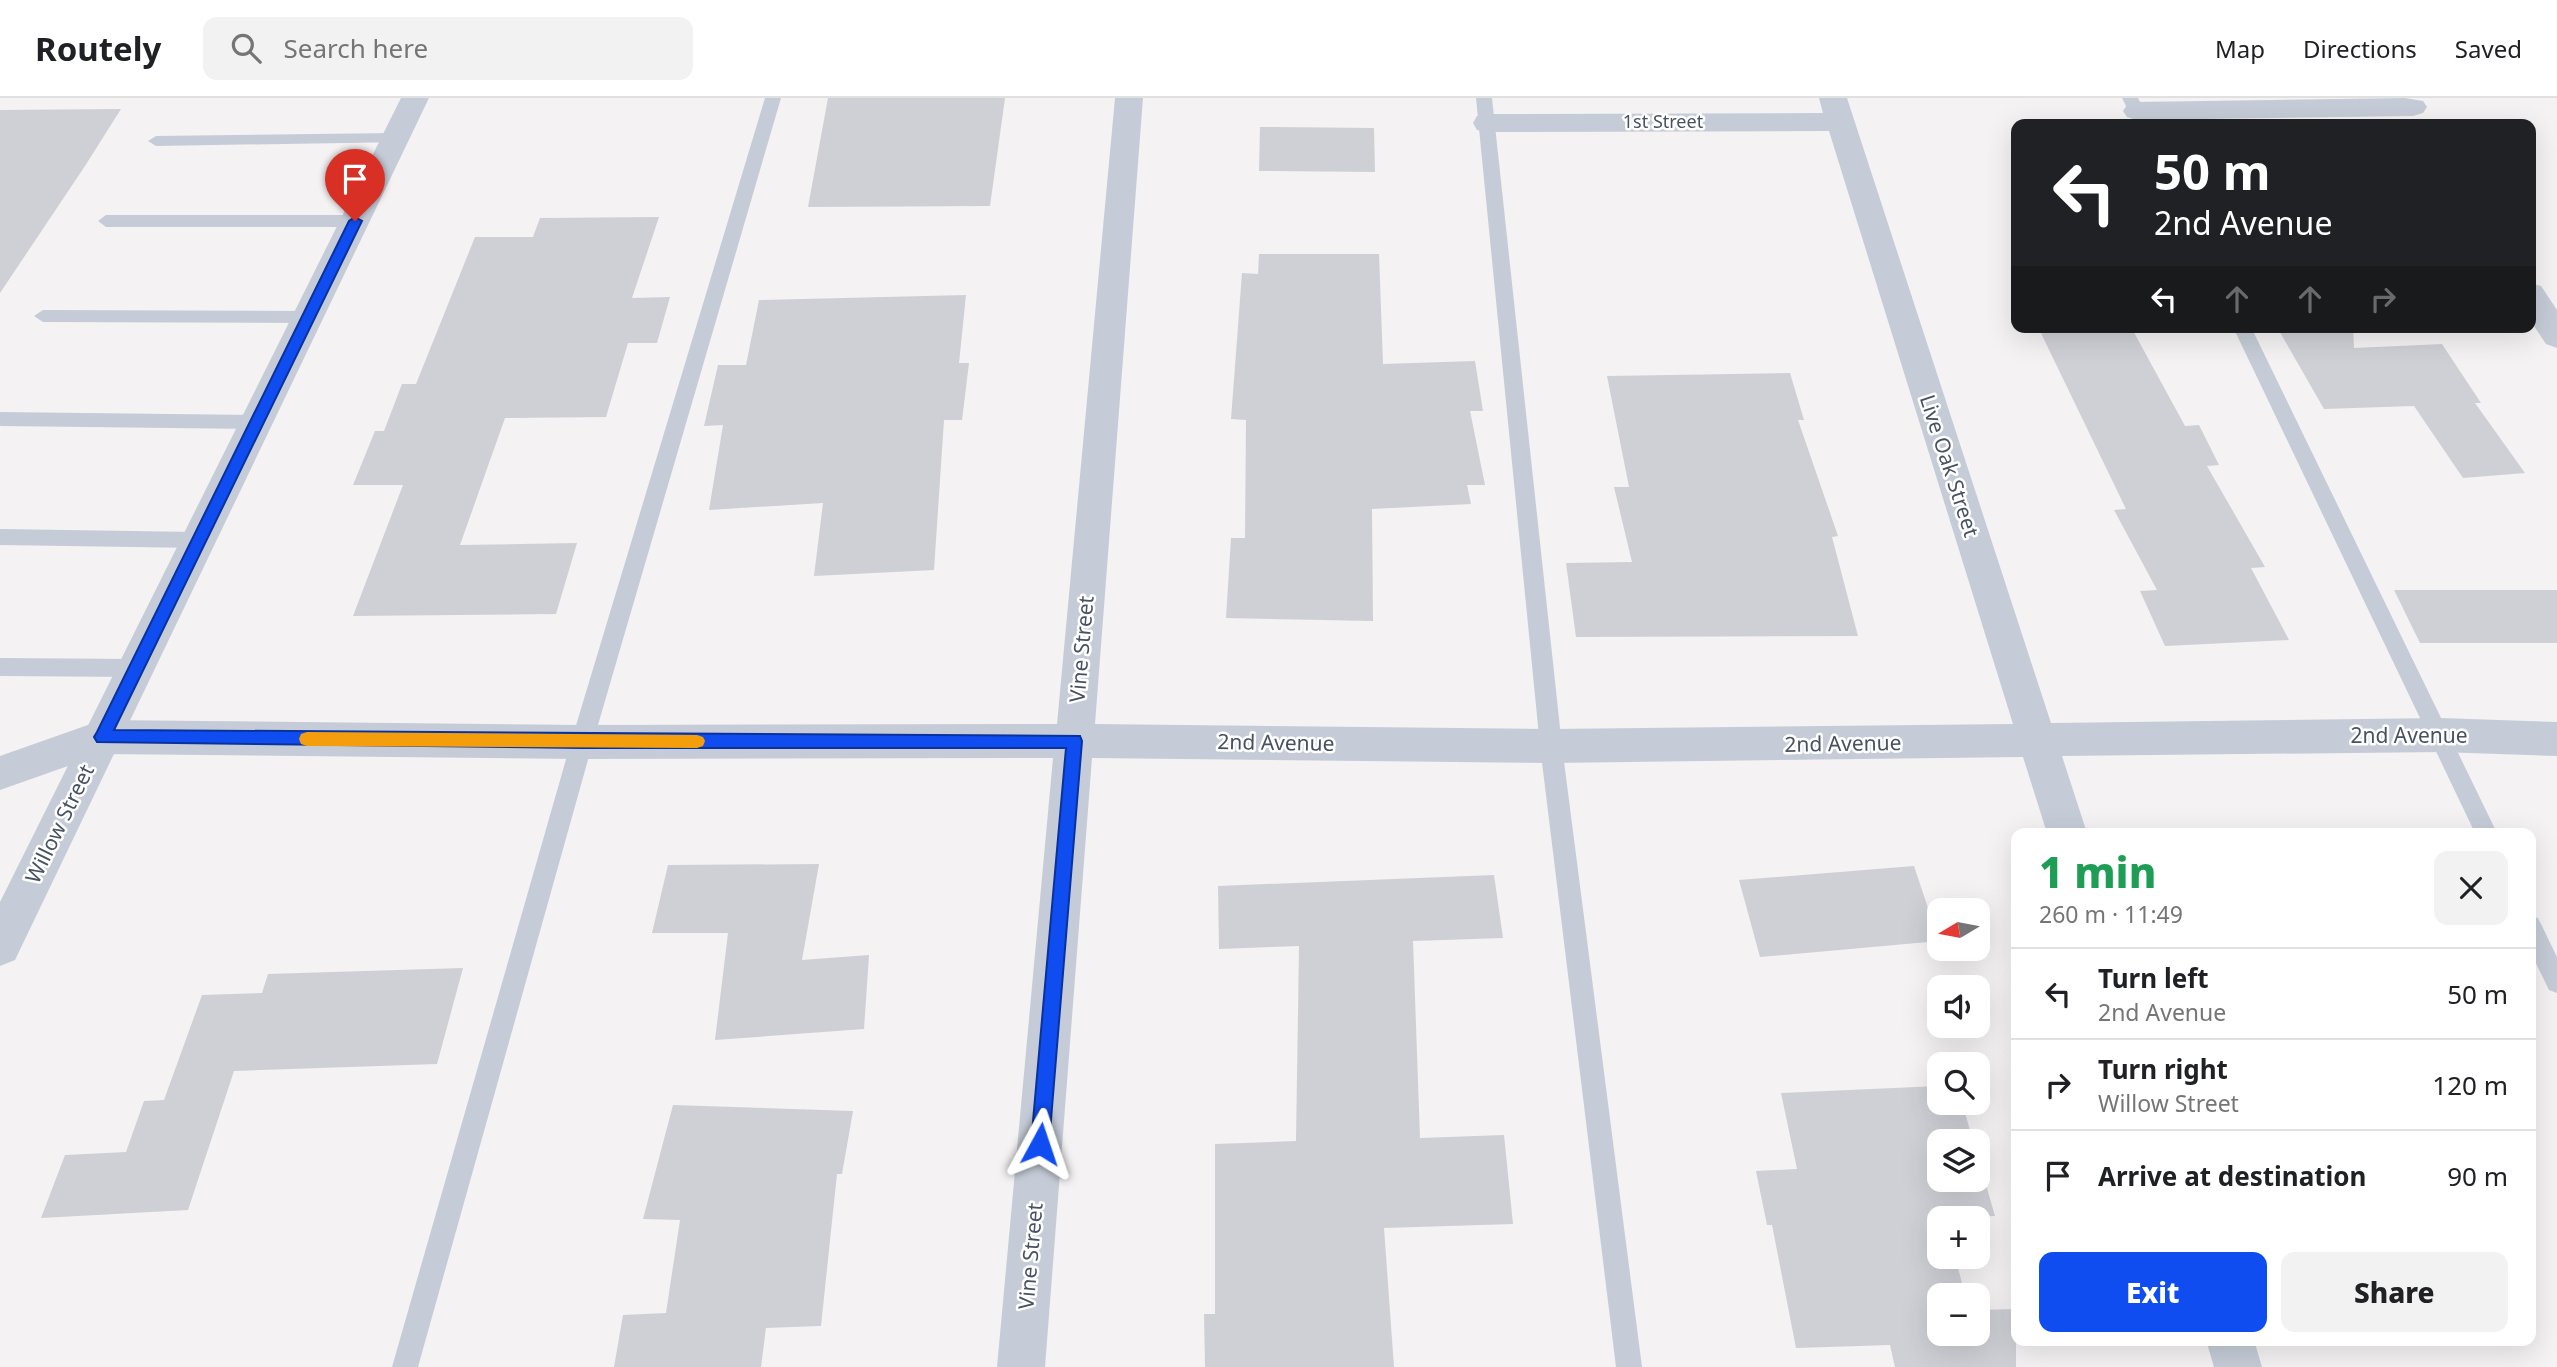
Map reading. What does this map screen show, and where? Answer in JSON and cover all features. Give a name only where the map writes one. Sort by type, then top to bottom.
[{"type":"street","name":"Willow Street","points":[[0,946],[415,98]]},
{"type":"street","name":"Vine Street","points":[[1021,1367],[1129,98]]},
{"type":"street","name":"1st Street","points":[[1486,111],[1836,110]]},
{"type":"street","name":"Live Oak Street","points":[[1836,110],[2065,828]]},
{"type":"street","points":[[2137,111],[2414,110]]},
{"type":"street","points":[[2536,303],[2557,336]]},
{"type":"street","name":"2nd Avenue","points":[[0,773],[102,737],[1551,746],[2440,735],[2557,739]]},
{"type":"street","points":[[2232,1346],[2238,1367]]},
{"type":"lane","points":[[405,1367],[582,741],[773,98]]},
{"type":"lane","points":[[1486,111],[1551,746],[1629,1367]]},
{"type":"lane","points":[[156,141],[396,138]]},
{"type":"lane","points":[[106,221],[355,221]]},
{"type":"lane","points":[[43,316],[309,317]]},
{"type":"lane","points":[[2245,333],[2484,828]]},
{"type":"lane","points":[[0,419],[257,422]]},
{"type":"lane","points":[[0,537],[199,540]]},
{"type":"lane","points":[[0,667],[136,668]]},
{"type":"lane","points":[[2536,938],[2557,982]]},
{"type":"building","points":[[828,98],[1005,98],[990,206],[808,207]]},
{"type":"building","points":[[121,109],[85,166],[0,293],[0,110]]},
{"type":"building","points":[[1260,127],[1374,128],[1375,172],[1259,171]]},
{"type":"building","points":[[659,217],[632,298],[670,297],[657,343],[628,343],[606,417],[505,418],[460,545],[577,543],[556,614],[353,616],[403,485],[353,485],[375,431],[384,431],[402,384],[416,384],[475,237],[533,237],[540,218]]},
{"type":"building","points":[[1259,254],[1379,254],[1383,364],[1475,361],[1483,411],[1470,411],[1485,485],[1467,485],[1471,504],[1372,509],[1373,621],[1226,618],[1231,538],[1245,538],[1246,420],[1231,419],[1242,273],[1258,274]]},
{"type":"building","points":[[966,295],[959,363],[969,363],[962,420],[944,420],[934,570],[814,576],[823,503],[709,510],[723,425],[704,426],[718,365],[746,365],[759,300]]},
{"type":"building","points":[[2041,333],[2134,333],[2185,426],[2199,425],[2219,465],[2207,466],[2265,567],[2251,568],[2289,640],[2165,646],[2140,591],[2157,590],[2114,510],[2126,509]]},
{"type":"building","points":[[2280,333],[2353,333],[2354,348],[2442,344],[2481,403],[2475,403],[2525,473],[2463,478],[2414,406],[2324,409]]},
{"type":"building","points":[[1790,373],[1804,420],[1798,420],[1838,536],[1832,537],[1858,636],[1576,637],[1566,563],[1632,562],[1614,487],[1629,487],[1607,376]]},
{"type":"building","points":[[2394,590],[2557,590],[2557,643],[2420,643]]},
{"type":"building","points":[[819,864],[802,960],[869,955],[864,1029],[715,1040],[728,933],[652,933],[668,865]]},
{"type":"building","points":[[1914,866],[1927,905],[1927,942],[1760,957],[1739,880]]},
{"type":"building","points":[[1494,875],[1503,938],[1413,941],[1420,1138],[1504,1135],[1513,1224],[1384,1228],[1394,1367],[1205,1367],[1204,1314],[1215,1314],[1215,1144],[1296,1141],[1299,946],[1219,949],[1218,886]]},
{"type":"building","points":[[463,968],[437,1064],[234,1071],[188,1210],[41,1218],[65,1155],[126,1152],[144,1101],[164,1100],[202,995],[262,993],[268,974]]},
{"type":"building","points":[[1927,1087],[1927,1115],[1966,1115],[1970,1129],[1927,1129],[1927,1192],[1988,1192],[1995,1216],[1990,1216],[1990,1206],[1927,1206],[1927,1269],[1958,1269],[1962,1283],[1927,1283],[1927,1346],[1990,1346],[1990,1310],[2011,1309],[2011,1346],[2016,1346],[2016,1367],[1895,1367],[1890,1345],[1796,1348],[1772,1225],[1767,1225],[1756,1171],[1797,1169],[1781,1093]]},
{"type":"building","points":[[673,1105],[853,1111],[842,1174],[837,1174],[821,1326],[766,1328],[761,1367],[614,1367],[623,1315],[666,1313],[680,1220],[643,1219]]},
{"type":"slow traffic","points":[[307,739],[697,741]]},
{"type":"route","points":[[355,221],[102,737],[1074,741],[1040,1144]]}]
